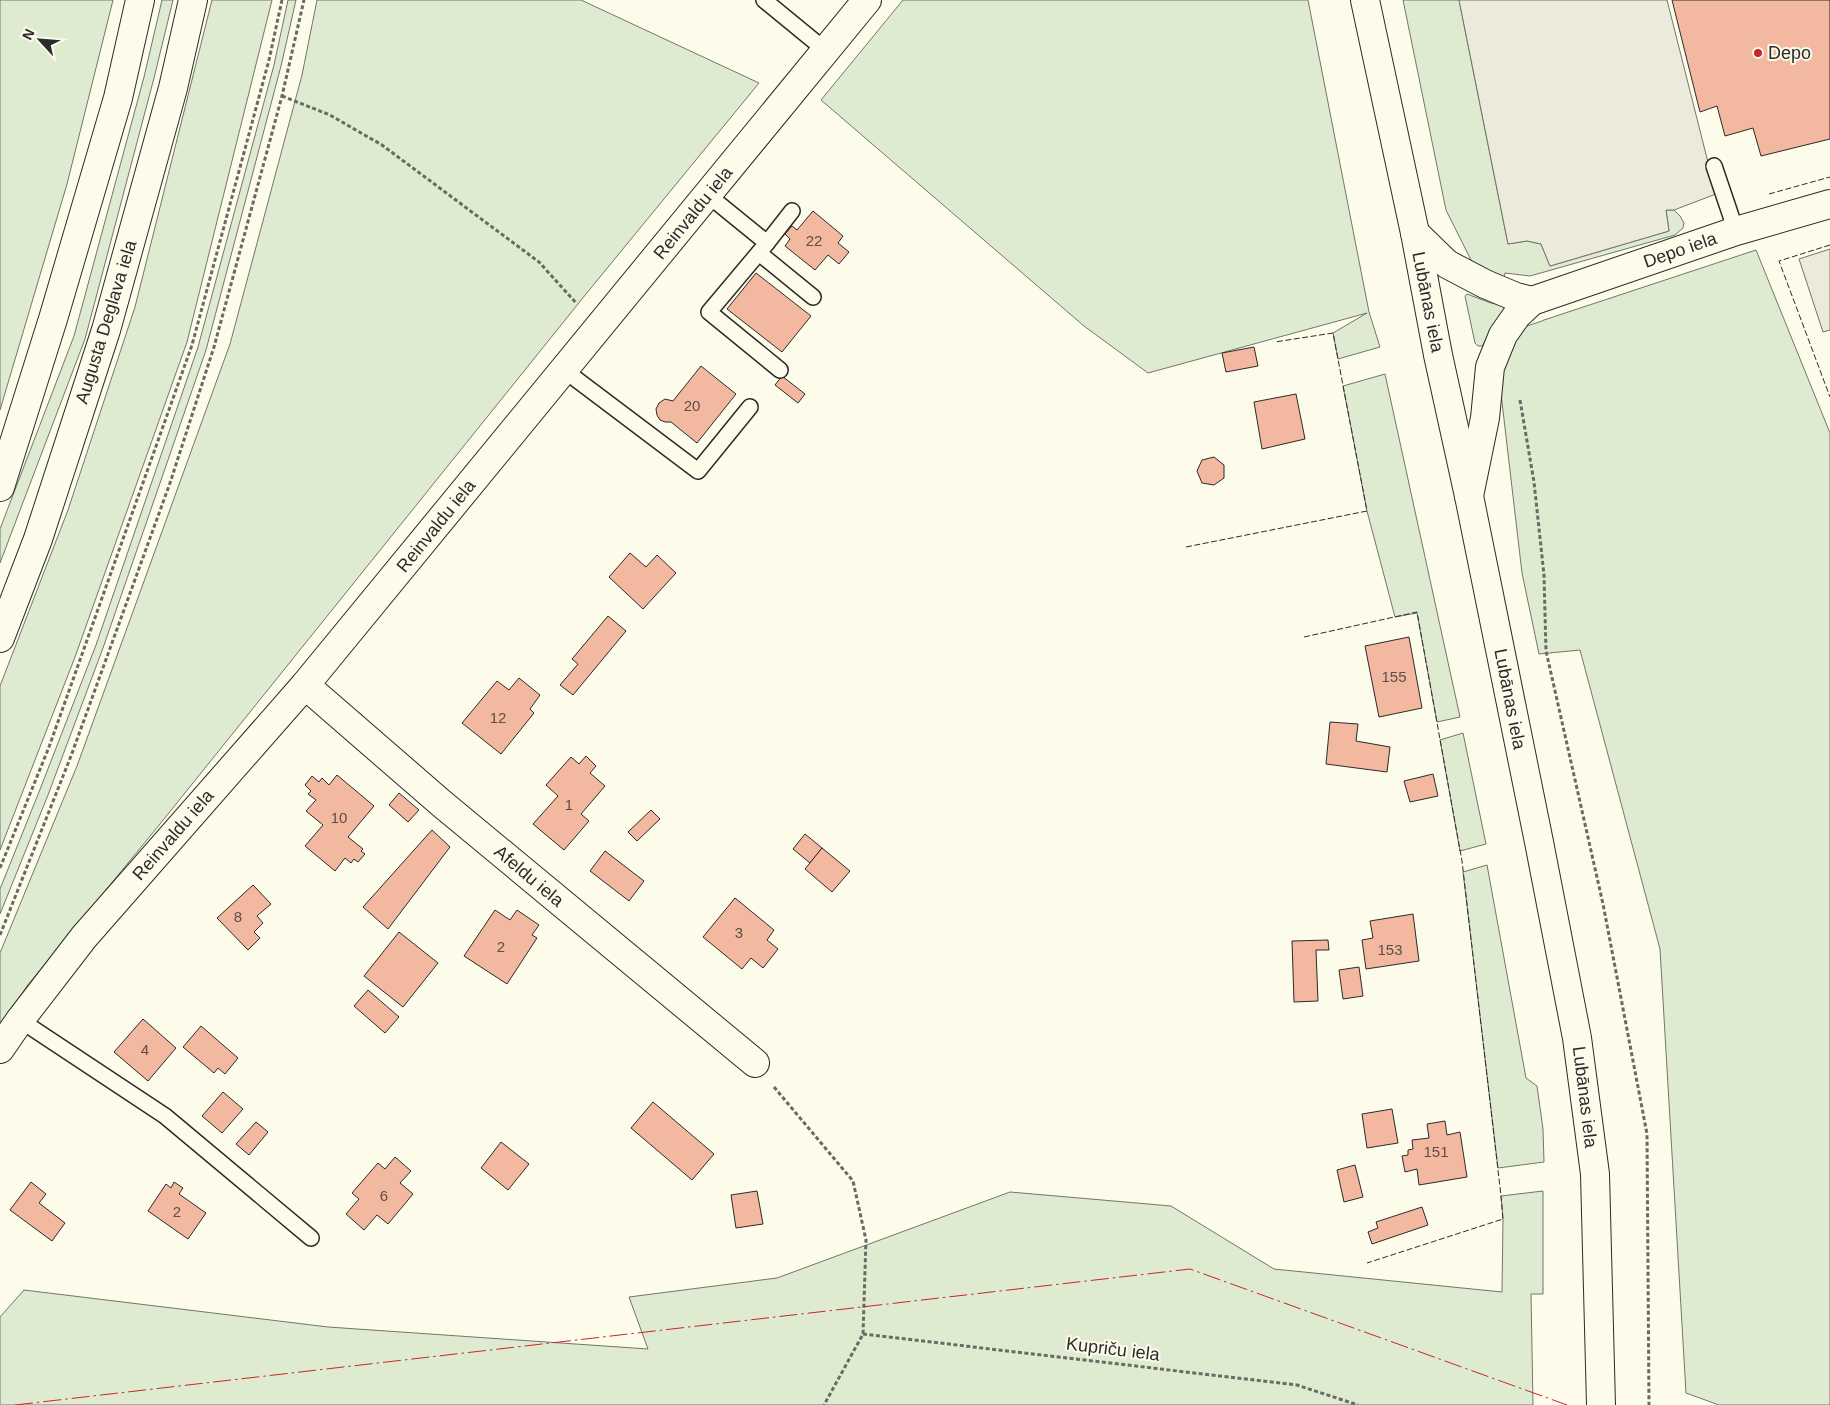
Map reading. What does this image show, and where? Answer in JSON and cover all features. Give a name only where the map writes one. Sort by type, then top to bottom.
[{"type":"street","points":[[0,488],[53,319],[118,98],[140,0]]},
{"type":"street","name":"Augusta Deglava iela","points":[[0,638],[38,539],[106,330],[174,88],[193,0]]},
{"type":"street","name":"Reinvaldu iela","points":[[0,1049],[20,1020],[84,938],[305,685],[867,0]]},
{"type":"street","name":"Lubānas iela","points":[[1365,0],[1540,842],[1577,1038],[1595,1174],[1601,1405]]},
{"type":"street","name":"Depo iela","points":[[1469,496],[1484,418],[1490,367],[1504,335],[1517,315],[1532,301],[1736,231],[1830,204]]},
{"type":"street","points":[[1415,234],[1447,264],[1485,284],[1516,297],[1532,301]]},
{"type":"street","name":"Afeldu iela","points":[[305,685],[441,803],[755,1063]]},
{"type":"lane","points":[[764,0],[825,50]]},
{"type":"lane","points":[[1714,166],[1736,231]]},
{"type":"lane","points":[[708,195],[813,297]]},
{"type":"lane","points":[[780,370],[709,312],[792,211]]},
{"type":"lane","points":[[564,370],[698,471],[750,407]]},
{"type":"lane","points":[[20,1020],[165,1116],[311,1238]]},
{"type":"path","points":[[0,868],[49,747],[192,345],[269,60],[282,0]]},
{"type":"path","points":[[0,934],[71,756],[170,483],[214,346],[282,96],[304,0]]},
{"type":"path","points":[[282,96],[330,116],[382,145],[539,262],[599,327]]},
{"type":"path","points":[[1519,396],[1534,482],[1544,575],[1546,651],[1603,904],[1646,1134],[1649,1405]]},
{"type":"path","points":[[755,1063],[853,1181],[866,1240],[863,1334],[840,1379],[824,1405]]},
{"type":"path","name":"Kupriču iela","points":[[863,1334],[1298,1385],[1358,1405]]},
{"type":"green space","points":[[0,0],[113,0],[67,184],[0,410]]},
{"type":"green space","points":[[162,0],[173,0],[85,339],[0,563],[0,529],[74,336],[144,77]]},
{"type":"green space","points":[[212,0],[272,0],[187,342],[75,657],[0,850],[0,686],[68,510],[135,307]]},
{"type":"green space","points":[[288,0],[296,0],[281,66],[206,350],[103,648],[48,795],[0,914],[0,889],[96,645],[198,347],[274,65]]},
{"type":"green space","points":[[317,0],[581,0],[759,83],[586,294],[160,824],[27,986],[0,1027],[0,953],[77,766],[230,344],[302,75]]},
{"type":"green space","points":[[903,0],[1308,0],[1369,312],[1380,347],[1338,359],[1333,333],[1367,313],[1148,373],[1084,326],[821,100]]},
{"type":"green space","points":[[1403,0],[1459,0],[1508,244],[1527,241],[1541,244],[1550,266],[1669,231],[1666,210],[1674,210],[1680,216],[1684,223],[1683,228],[1675,235],[1530,276],[1505,273],[1503,280],[1472,262],[1446,210]]},
{"type":"green space","points":[[1756,250],[1830,433],[1830,1405],[1719,1405],[1686,1393],[1660,949],[1580,650],[1539,654],[1522,573],[1500,385],[1514,340],[1522,329]]},
{"type":"green space","points":[[1467,294],[1505,306],[1506,309],[1482,346],[1478,346],[1475,343],[1465,296]]},
{"type":"green space","points":[[1385,374],[1460,717],[1437,722],[1417,613],[1395,617],[1367,511],[1343,386]]},
{"type":"green space","points":[[1463,733],[1486,844],[1460,851],[1440,740]]},
{"type":"green space","points":[[1487,865],[1526,1078],[1537,1086],[1543,1129],[1544,1162],[1498,1168],[1463,872]]},
{"type":"green space","points":[[1543,1191],[1543,1294],[1531,1294],[1533,1405],[0,1405],[0,1317],[24,1290],[328,1327],[648,1349],[629,1297],[777,1278],[1010,1192],[1171,1206],[1274,1269],[1502,1292],[1503,1219],[1501,1196]]},
{"type":"shaded area","points":[[1459,0],[1667,0],[1716,194],[1674,210],[1666,210],[1669,231],[1550,266],[1541,244],[1527,241],[1508,244]]},
{"type":"shaded area","points":[[1830,249],[1830,330],[1823,332],[1799,259]]},
{"type":"building","name":"Depo","points":[[1672,0],[1830,0],[1830,139],[1761,156],[1753,128],[1725,136],[1717,106],[1700,112]]},
{"type":"building","points":[[813,211],[843,236],[838,243],[849,252],[839,264],[828,255],[815,270],[785,246],[790,239],[785,234],[792,226],[797,230]]},
{"type":"building","points":[[756,273],[811,316],[782,352],[727,309]]},
{"type":"building","points":[[1254,347],[1258,366],[1226,372],[1222,353]]},
{"type":"building","points":[[701,366],[736,394],[697,443],[671,422],[660,420],[656,409],[659,403],[665,399],[673,401]]},
{"type":"building","points":[[782,376],[805,394],[798,403],[775,385]]},
{"type":"building","points":[[1296,394],[1305,439],[1262,449],[1254,402]]},
{"type":"building","points":[[1214,457],[1224,465],[1224,478],[1214,485],[1202,483],[1197,471],[1202,460]]},
{"type":"building","points":[[630,553],[646,567],[657,555],[676,573],[643,609],[609,577]]},
{"type":"building","points":[[608,616],[626,631],[573,695],[560,685],[578,664],[572,659]]},
{"type":"building","points":[[1409,637],[1422,708],[1379,717],[1365,646]]},
{"type":"building","points":[[519,678],[540,695],[530,709],[534,713],[501,754],[462,723],[497,681],[509,690]]},
{"type":"building","points":[[1330,722],[1358,724],[1356,741],[1390,747],[1387,772],[1326,764]]},
{"type":"building","points":[[586,756],[596,766],[590,773],[605,786],[581,814],[589,821],[564,850],[533,824],[558,796],[546,785],[571,757],[579,764]]},
{"type":"building","points":[[1433,774],[1438,796],[1410,802],[1404,781]]},
{"type":"building","points":[[337,775],[374,806],[348,837],[363,849],[361,851],[365,854],[358,862],[354,859],[351,863],[345,858],[335,871],[305,846],[323,825],[306,811],[316,800],[308,794],[311,791],[305,785],[312,776],[319,782],[322,778],[329,785]]},
{"type":"building","points":[[399,793],[419,810],[408,822],[389,805]]},
{"type":"building","points":[[651,810],[660,819],[637,841],[628,832]]},
{"type":"building","points":[[432,830],[450,847],[388,929],[363,907]]},
{"type":"building","points":[[805,834],[822,848],[810,863],[793,849]]},
{"type":"building","points":[[822,848],[850,871],[832,892],[805,869]]},
{"type":"building","points":[[605,851],[644,881],[629,901],[590,871]]},
{"type":"building","points":[[253,885],[271,904],[257,916],[263,923],[254,932],[260,938],[248,950],[217,918]]},
{"type":"building","points":[[735,898],[774,930],[767,940],[778,949],[763,968],[751,958],[742,969],[703,937]]},
{"type":"building","points":[[495,910],[510,920],[517,910],[539,925],[532,935],[537,938],[507,984],[464,956]]},
{"type":"building","points":[[1413,914],[1419,961],[1366,969],[1362,940],[1373,938],[1370,921]]},
{"type":"building","points":[[399,932],[438,963],[403,1007],[364,976]]},
{"type":"building","points":[[1328,940],[1329,950],[1316,950],[1318,1001],[1294,1002],[1292,941]]},
{"type":"building","points":[[1359,967],[1363,996],[1343,999],[1339,970]]},
{"type":"building","points":[[368,990],[399,1017],[385,1033],[354,1006]]},
{"type":"building","points":[[143,1019],[176,1048],[148,1081],[114,1052]]},
{"type":"building","points":[[201,1026],[238,1058],[225,1074],[218,1068],[214,1073],[183,1047]]},
{"type":"building","points":[[223,1092],[243,1109],[222,1133],[202,1116]]},
{"type":"building","points":[[653,1102],[714,1154],[692,1180],[631,1128]]},
{"type":"building","points":[[1392,1109],[1398,1143],[1367,1148],[1362,1114]]},
{"type":"building","points":[[1445,1121],[1447,1135],[1460,1132],[1467,1177],[1419,1185],[1417,1169],[1405,1172],[1402,1156],[1408,1155],[1408,1150],[1413,1149],[1412,1140],[1429,1138],[1427,1124]]},
{"type":"building","points":[[256,1122],[268,1132],[249,1155],[236,1144]]},
{"type":"building","points":[[501,1142],[529,1164],[508,1190],[481,1168]]},
{"type":"building","points":[[395,1157],[411,1171],[400,1183],[413,1194],[388,1224],[377,1215],[364,1230],[346,1214],[359,1199],[352,1193],[378,1163],[385,1169]]},
{"type":"building","points":[[1355,1165],[1363,1197],[1344,1202],[1337,1170]]},
{"type":"building","points":[[31,1182],[46,1194],[39,1203],[65,1223],[52,1241],[10,1210]]},
{"type":"building","points":[[174,1182],[183,1188],[179,1194],[206,1213],[188,1239],[148,1211],[166,1184],[171,1188]]},
{"type":"building","points":[[757,1191],[763,1224],[736,1228],[731,1195]]},
{"type":"building","points":[[1422,1207],[1428,1225],[1372,1244],[1368,1232],[1378,1228],[1376,1222]]},
{"type":"fence","points":[[1769,194],[1830,177]]},
{"type":"fence","points":[[1830,245],[1779,261],[1830,397]]},
{"type":"fence","points":[[1186,547],[1367,511],[1333,333],[1275,342]]},
{"type":"fence","points":[[1304,637],[1417,612],[1462,861],[1501,1196],[1503,1219],[1367,1263]]},
{"type":"power","points":[[15,1405],[1190,1269],[1567,1405]]},
{"type":"place","name":"Depo","points":[[1758,53]]}]
